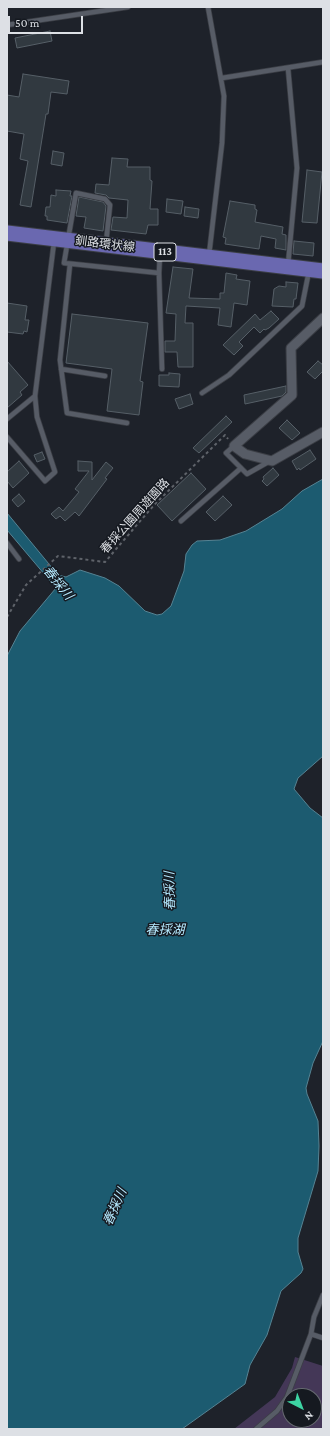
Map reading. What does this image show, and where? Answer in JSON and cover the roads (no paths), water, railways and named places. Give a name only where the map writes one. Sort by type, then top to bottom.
[{"type":"main road","name":"釧路環状線","points":[[7,233],[316,270]]},
{"type":"street","points":[[323,318],[292,348],[292,395],[234,446],[245,454],[272,461],[323,432]]},
{"type":"lane","points":[[7,25],[128,7]]},
{"type":"lane","points":[[208,7],[222,78],[224,96],[222,143],[209,258]]},
{"type":"lane","points":[[222,78],[323,62]]},
{"type":"lane","points":[[288,68],[297,168],[288,267]]},
{"type":"lane","points":[[7,437],[45,481],[55,472],[37,417],[34,396],[61,239],[76,193],[105,199],[110,205],[106,244]]},
{"type":"lane","points":[[61,239],[64,263],[159,273]]},
{"type":"lane","points":[[160,251],[159,273],[162,369]]},
{"type":"lane","points":[[70,264],[60,360],[67,413],[127,423]]},
{"type":"lane","points":[[202,393],[229,375],[302,306],[316,270]]},
{"type":"lane","points":[[61,369],[105,376]]},
{"type":"lane","points":[[7,418],[34,396]]},
{"type":"lane","points":[[234,446],[226,453],[247,474],[272,461]]},
{"type":"lane","points":[[181,521],[241,468]]},
{"type":"lane","points":[[7,543],[19,559]]},
{"type":"lane","points":[[256,1429],[277,1411],[287,1397],[323,1295]]},
{"type":"lane","points":[[310,1334],[323,1338]]},
{"type":"water","name":"春採湖","points":[[323,479],[323,756],[298,778],[294,789],[310,808],[323,818],[323,1041],[313,1063],[306,1088],[318,1121],[318,1171],[298,1238],[298,1252],[303,1269],[301,1273],[281,1291],[267,1335],[250,1365],[245,1384],[182,1429],[7,1429],[7,656],[20,631],[56,588],[7,530],[7,513],[58,575],[66,577],[80,570],[105,578],[119,586],[145,611],[157,615],[162,614],[171,606],[184,571],[186,554],[192,545],[197,541],[220,540],[246,531],[282,509],[302,491]]},
{"type":"water label","name":"春採川","points":[[58,583]]},
{"type":"water label","name":"春採川","points":[[170,891]]},
{"type":"water label","name":"春採川","points":[[115,1207]]}]
